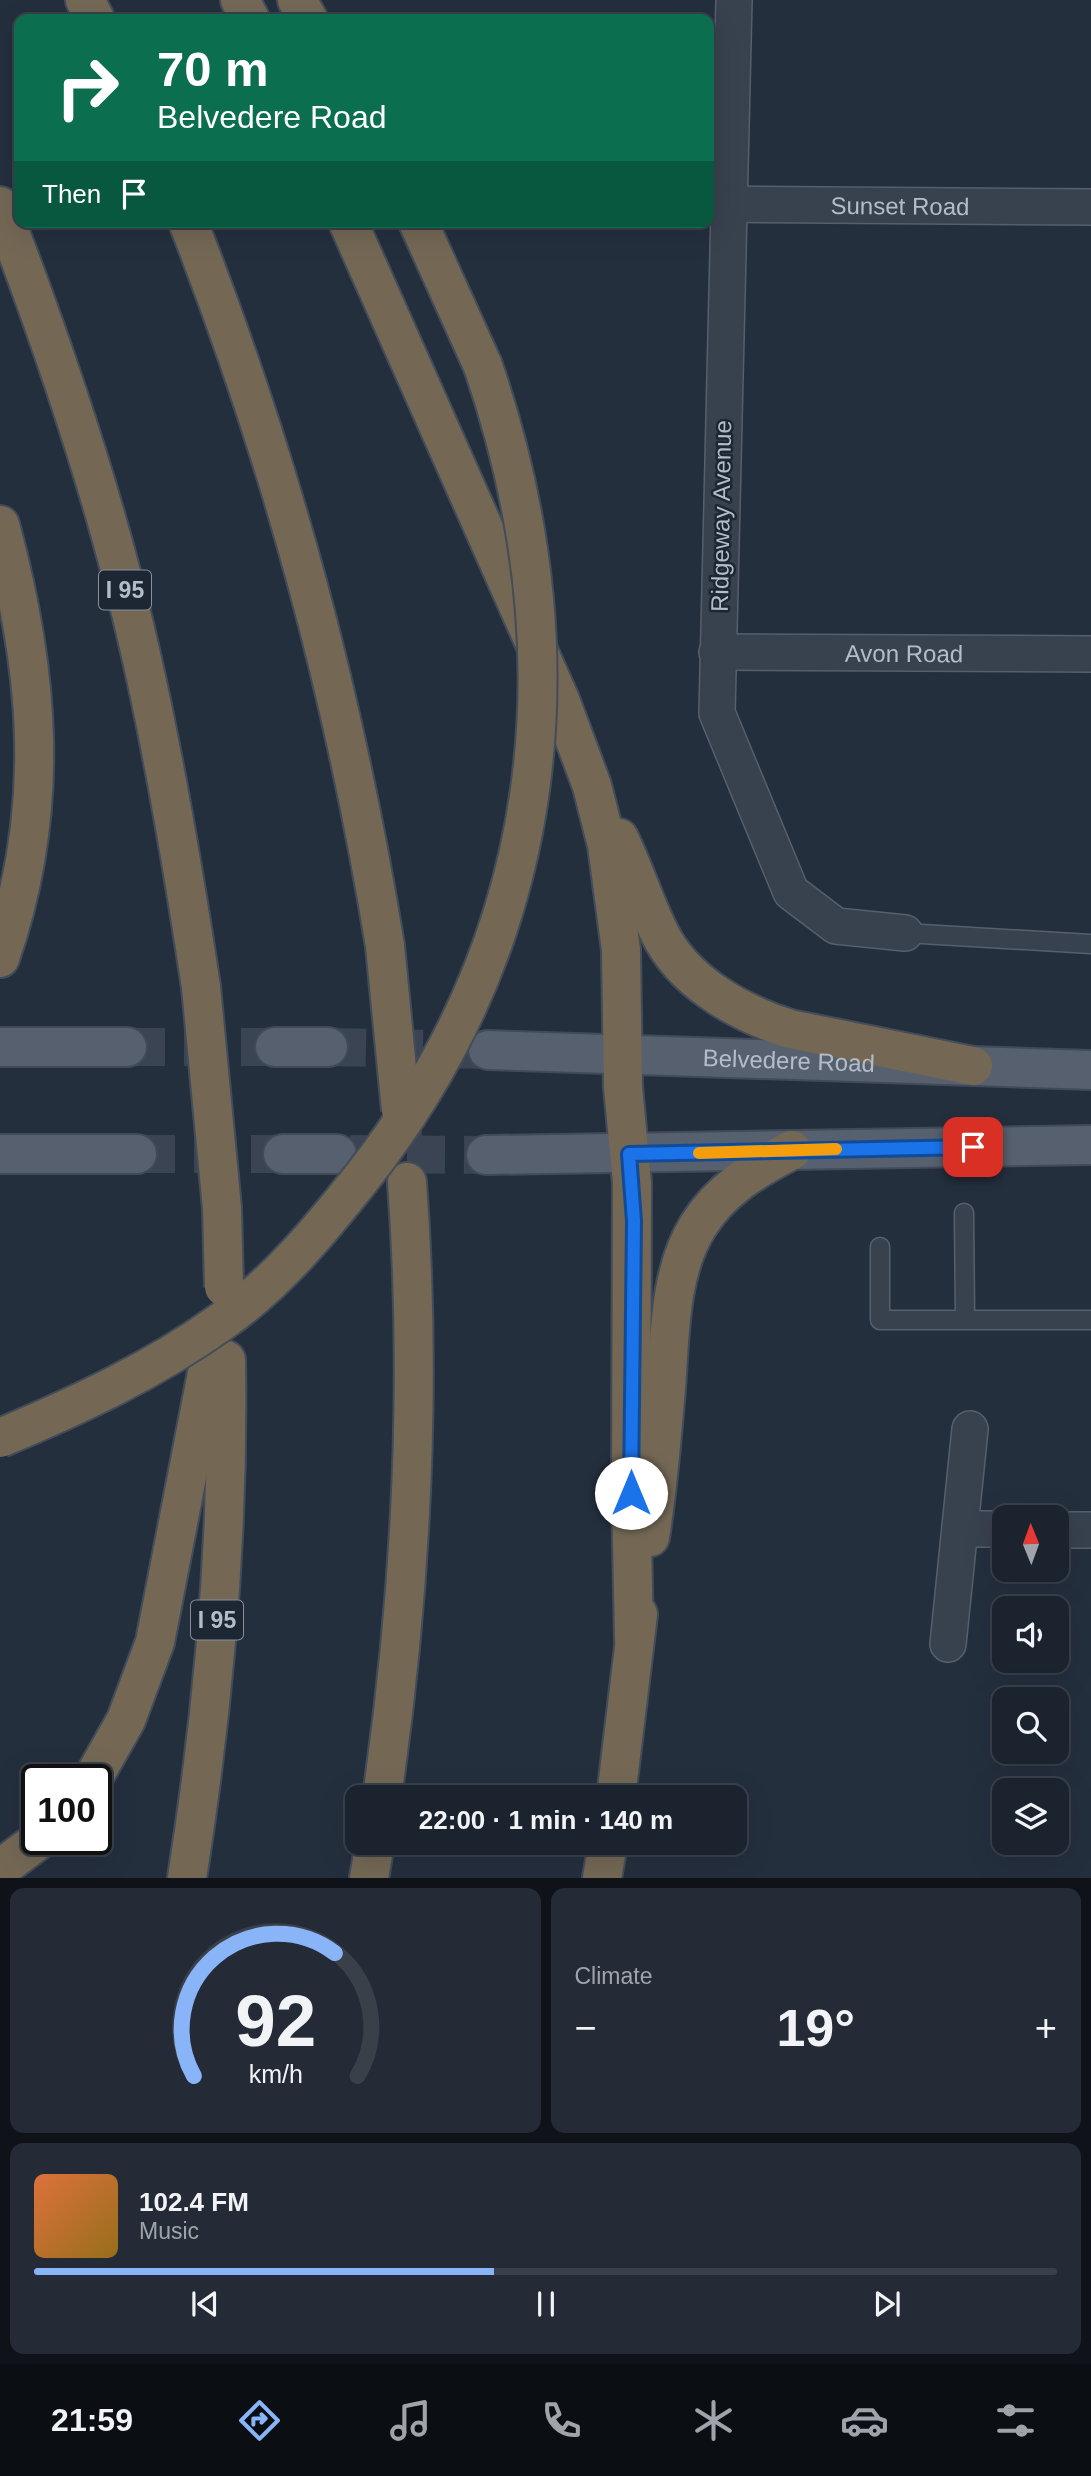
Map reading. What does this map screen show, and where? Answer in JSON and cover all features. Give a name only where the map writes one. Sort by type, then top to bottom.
[{"type":"highway","name":"I 95","points":[[0,205],[87,452],[135,628],[172,805],[201,987],[222,1208],[223,1299]]},
{"type":"highway","points":[[190,228],[251,393],[308,578],[350,754],[385,946],[401,1110]]},
{"type":"highway","points":[[351,228],[560,700],[592,786],[607,845],[617,911],[623,986],[624,1118],[634,1221],[631,1493],[634,1637]]},
{"type":"highway","points":[[0,1438],[86,1400],[161,1360],[222,1322],[262,1290],[312,1238],[386,1147],[451,1041],[476,989],[496,935],[523,835],[532,786],[539,680],[537,614],[524,517],[512,459],[483,366],[421,228]]},
{"type":"highway","points":[[0,525],[15,580],[33,688],[36,736],[35,789],[23,880],[0,958]]},
{"type":"highway","points":[[592,786],[639,878],[655,923],[669,950],[719,996],[765,1021],[790,1028],[973,1066]]},
{"type":"highway","points":[[617,1785],[634,1637],[658,1488],[669,1350],[681,1266],[698,1226],[728,1191],[762,1166],[792,1150]]},
{"type":"highway","points":[[383,1785],[398,1664],[411,1479],[413,1307],[407,1182]]},
{"type":"highway","name":"I 95","points":[[101,1764],[126,1720],[155,1642],[217,1366],[221,1563],[214,1653],[187,1878]]},
{"type":"highway","points":[[0,1869],[21,1853]]},
{"type":"highway","points":[[369,1878],[373,1855]]},
{"type":"highway","points":[[602,1878],[606,1855]]},
{"type":"main road","points":[[0,1047],[128,1047]]},
{"type":"main road","points":[[275,1047],[328,1048]]},
{"type":"main road","name":"Belvedere Road","points":[[488,1050],[1091,1070]]},
{"type":"main road","points":[[486,1154],[629,1154],[1091,1145]]},
{"type":"main road","points":[[0,1154],[137,1153]]},
{"type":"main road","points":[[284,1154],[337,1154]]},
{"type":"street","name":"Ridgeway Avenue","points":[[734,0],[719,204],[717,713],[791,892],[836,926],[905,933]]},
{"type":"street","name":"Sunset Road","points":[[719,204],[1091,207]]},
{"type":"street","name":"Avon Road","points":[[717,652],[1091,654]]},
{"type":"street","points":[[948,1644],[970,1429]]},
{"type":"street","points":[[960,1529],[992,1529]]},
{"type":"street","points":[[1069,1530],[1091,1530]]},
{"type":"lane","points":[[905,933],[1091,944]]},
{"type":"lane","points":[[964,1213],[965,1319]]},
{"type":"lane","points":[[880,1247],[880,1320],[1091,1320]]},
{"type":"tunnel","points":[[127,1047],[275,1047]]},
{"type":"tunnel","points":[[328,1047],[488,1050]]},
{"type":"tunnel","points":[[401,1110],[407,1182]]},
{"type":"tunnel","points":[[137,1154],[283,1154]]},
{"type":"tunnel","points":[[350,1154],[486,1155]]},
{"type":"slow traffic","points":[[699,1153],[836,1149]]},
{"type":"route","points":[[631,1493],[634,1221],[629,1154],[973,1147]]}]
